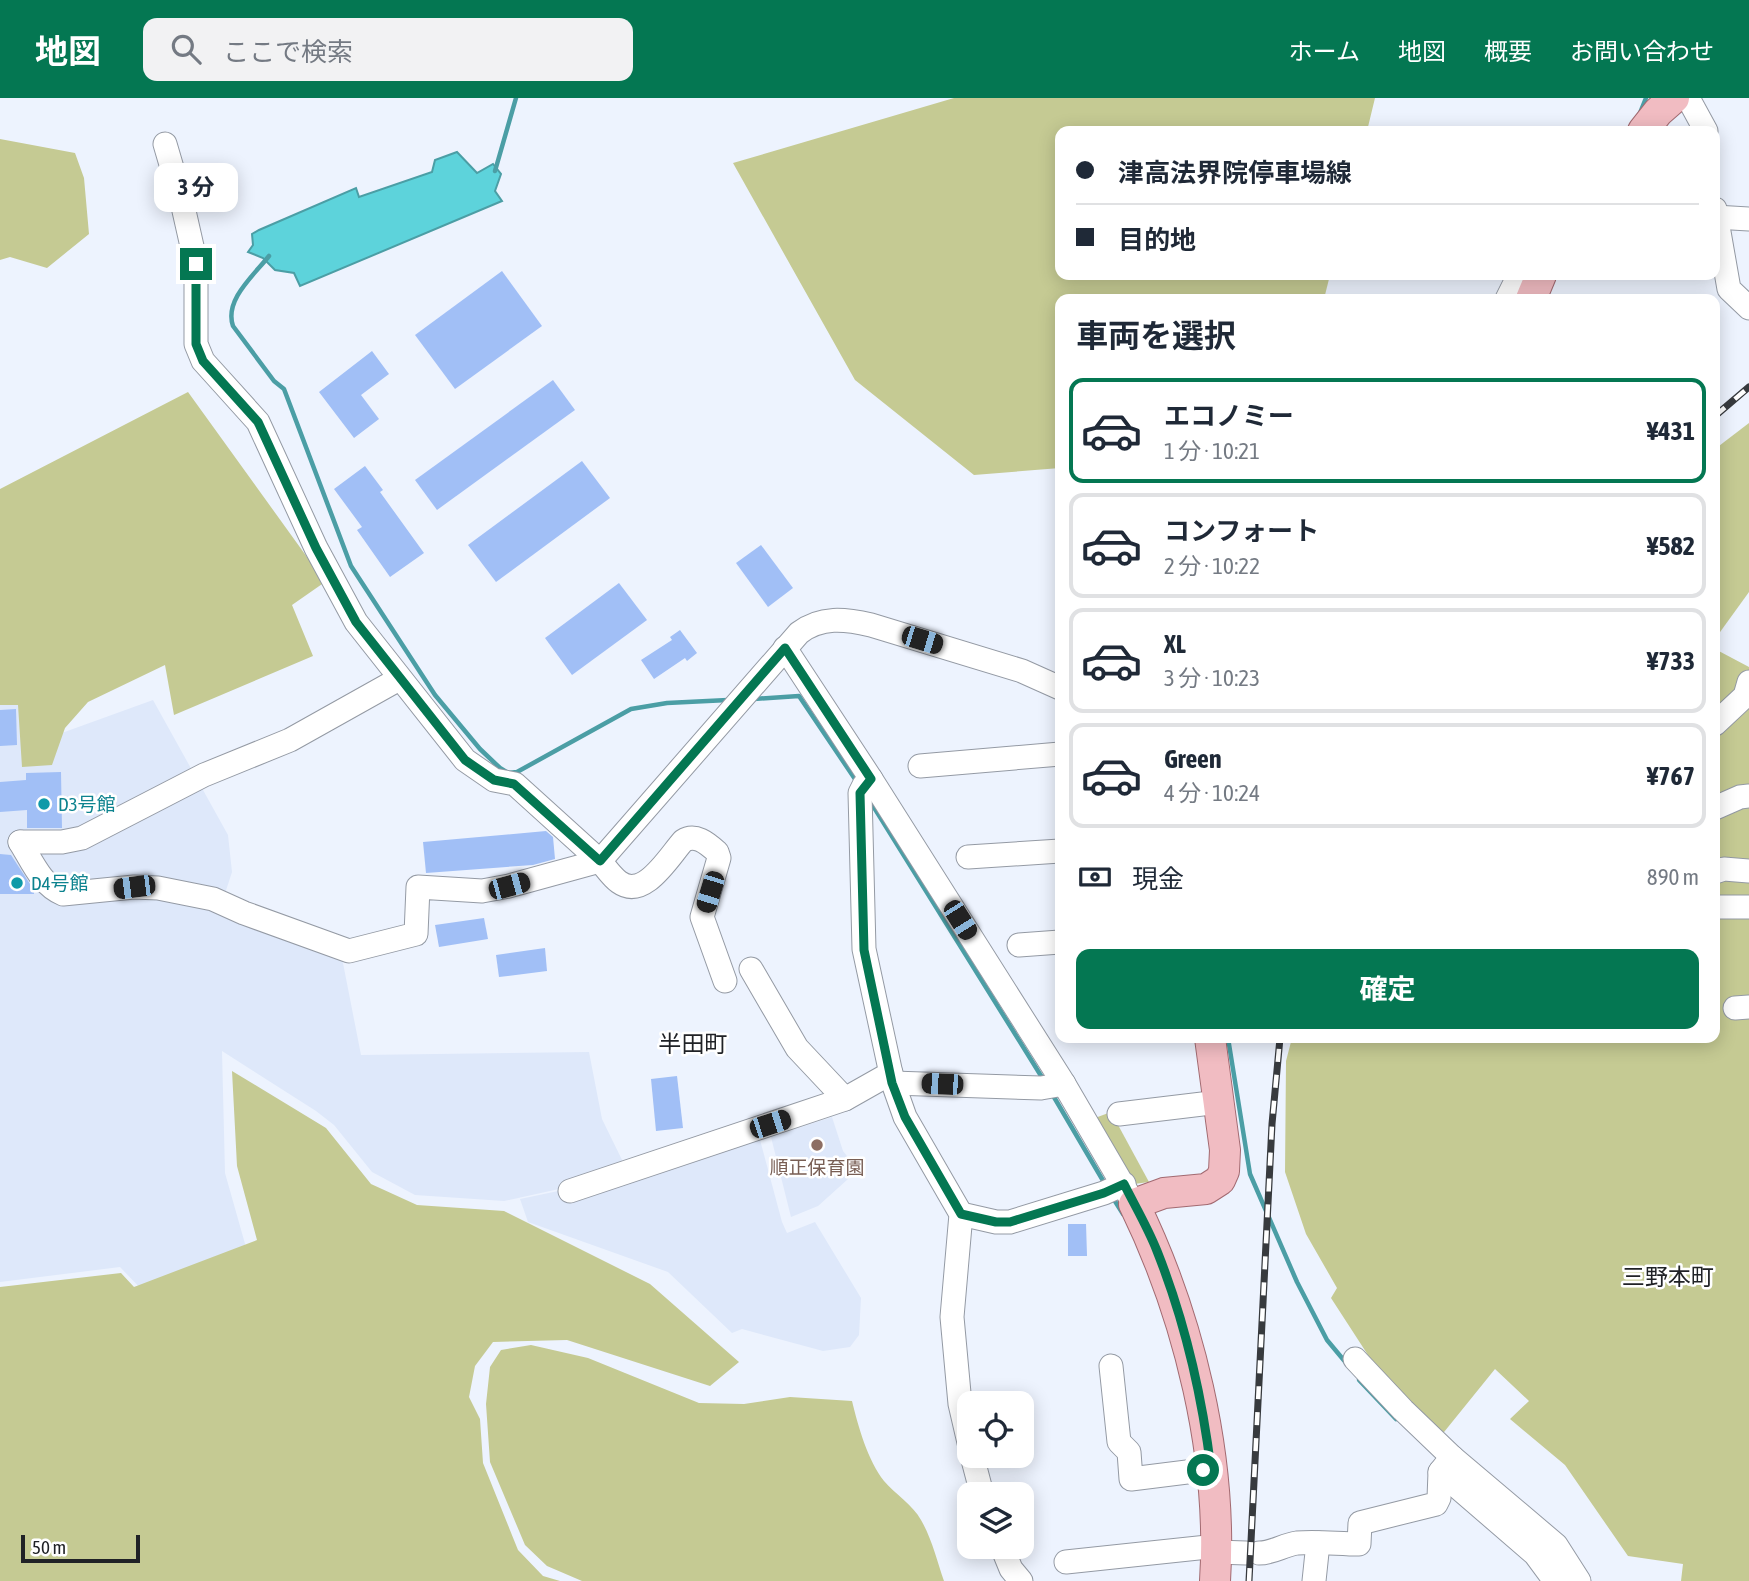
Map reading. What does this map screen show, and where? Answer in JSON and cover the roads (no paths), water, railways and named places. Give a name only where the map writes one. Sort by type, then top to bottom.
[{"type":"main road","points":[[1647,126],[1674,98]]},
{"type":"main road","points":[[1119,1192],[1164,1193],[1206,1189],[1220,1180],[1225,1161],[1211,1043]]},
{"type":"main road","points":[[1119,1192],[1157,1250],[1176,1307],[1206,1430],[1203,1470],[1223,1554]]},
{"type":"street","points":[[1688,98],[1703,126]]},
{"type":"street","points":[[165,144],[196,264],[196,344],[203,361],[258,422],[316,548],[350,611],[399,679],[465,760],[494,780],[514,784],[600,861],[620,883],[634,888],[645,885],[686,838],[697,838],[717,852],[718,867],[702,917],[725,981]]},
{"type":"street","points":[[1720,215],[1749,219]]},
{"type":"street","points":[[1720,241],[1729,289],[1749,308]]},
{"type":"street","points":[[399,679],[290,740],[204,775],[82,838],[62,842],[20,842],[44,881],[52,890],[63,894],[134,887],[158,888],[213,899],[349,951],[416,934],[418,887],[482,891],[600,861],[739,699],[809,625],[831,620],[848,620],[1022,671],[1055,686]]},
{"type":"street","points":[[785,648],[865,786],[1119,1192],[1010,1222],[961,1219]]},
{"type":"street","points":[[1720,719],[1745,696],[1749,682]]},
{"type":"street","points":[[920,766],[1055,754]]},
{"type":"street","points":[[865,786],[864,950],[888,1077],[905,1117],[961,1219],[952,1317],[959,1391]]},
{"type":"street","points":[[1720,806],[1749,796]]},
{"type":"street","points":[[968,858],[1055,851]]},
{"type":"street","points":[[1720,870],[1749,871]]},
{"type":"street","points":[[1720,907],[1749,907]]},
{"type":"street","points":[[1019,945],[1055,942]]},
{"type":"street","points":[[751,969],[797,1048],[845,1099]]},
{"type":"street","points":[[570,1191],[845,1099],[888,1077],[1053,1086]]},
{"type":"street","points":[[1119,1114],[1219,1102]]},
{"type":"street","points":[[1354,1359],[1403,1410],[1446,1464],[1512,1521],[1555,1581]]},
{"type":"street","points":[[1111,1366],[1119,1442],[1129,1452],[1131,1479],[1203,1470]]},
{"type":"street","points":[[1066,1562],[1270,1553],[1283,1546],[1298,1543],[1359,1544],[1360,1523],[1436,1504],[1446,1464]]},
{"type":"street","points":[[1512,1521],[1556,1545],[1579,1581]]},
{"type":"street","points":[[1314,1581],[1318,1543]]},
{"type":"street","points":[[1007,1559],[1021,1581]]},
{"type":"water","points":[[457,152],[477,173],[493,164],[501,174],[495,191],[502,201],[300,286],[294,273],[275,270],[263,258],[248,252],[253,245],[252,234],[259,230],[356,188],[359,197],[432,172],[435,160]]},
{"type":"waterway","points":[[495,171],[516,98]]},
{"type":"waterway","points":[[1640,113],[1646,98]]},
{"type":"waterway","points":[[269,256],[236,297],[231,316],[233,326],[274,381],[284,389],[351,566],[435,695],[480,749],[508,773],[517,772],[631,709],[667,703],[728,700]]},
{"type":"waterway","points":[[754,699],[799,696],[857,782]]},
{"type":"waterway","points":[[870,801],[1043,1079]]},
{"type":"waterway","points":[[1229,1043],[1250,1174],[1297,1282],[1327,1340],[1347,1364]]},
{"type":"waterway","points":[[1051,1092],[1105,1184]]},
{"type":"waterway","points":[[1113,1198],[1123,1214]]},
{"type":"waterway","points":[[1359,1380],[1396,1419]]},
{"type":"railway","points":[[1720,412],[1749,387]]},
{"type":"railway","points":[[1249,1581],[1272,1124],[1280,1043]]},
{"type":"place","name":"D3号館","points":[[44,804]]},
{"type":"place","name":"D4号館","points":[[17,883]]},
{"type":"place","name":"順正保育園","points":[[817,1145]]},
{"type":"district","name":"半田町","points":[[693,1044]]},
{"type":"district","name":"三野本町","points":[[1668,1277]]}]
